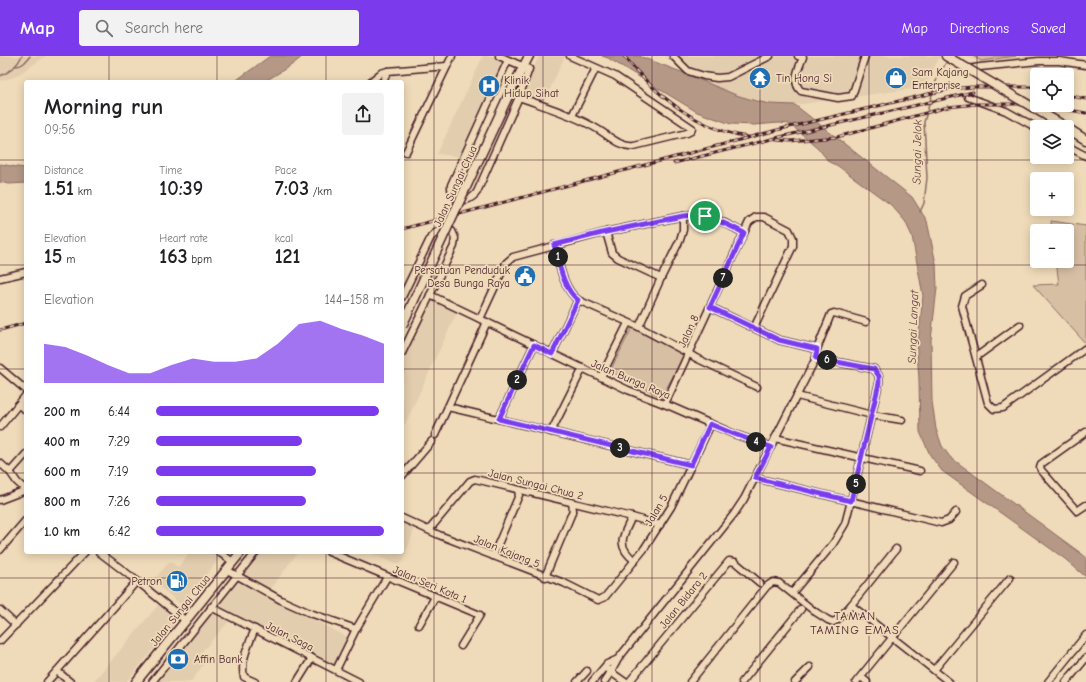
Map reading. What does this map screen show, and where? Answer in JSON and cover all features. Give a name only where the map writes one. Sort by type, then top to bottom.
[{"type":"main road","name":"Jalan Sungai Chua","points":[[404,322],[510,92],[529,56]]},
{"type":"main road","points":[[946,56],[1054,120]]},
{"type":"main road","points":[[1074,132],[1086,140]]},
{"type":"main road","name":"Jalan Sungai Chua","points":[[136,682],[239,554]]},
{"type":"street","points":[[406,152],[452,56]]},
{"type":"street","points":[[499,56],[529,69],[519,98],[477,192],[470,199],[460,200],[453,194],[451,185],[508,60]]},
{"type":"street","points":[[519,98],[572,116],[626,146],[691,131],[692,128],[615,76],[570,56]]},
{"type":"street","points":[[672,56],[688,70],[704,76],[717,78],[728,77],[770,56]]},
{"type":"street","points":[[798,56],[803,57],[796,78],[797,87],[801,91],[834,98],[852,96],[865,56]]},
{"type":"street","points":[[968,69],[1039,61],[1066,62],[1086,65]]},
{"type":"street","points":[[373,80],[381,74],[388,72],[447,66]]},
{"type":"street","points":[[572,116],[596,68]]},
{"type":"street","points":[[384,80],[388,72]]},
{"type":"street","points":[[968,97],[1006,111],[1030,124]]},
{"type":"street","points":[[1074,150],[1086,156]]},
{"type":"street","points":[[639,328],[680,240],[683,216]]},
{"type":"street","points":[[480,319],[506,263],[514,257],[606,232],[683,216],[705,216],[744,233]]},
{"type":"street","name":"Jalan 8","points":[[665,404],[749,222],[756,217],[764,217],[789,230],[793,238],[793,246],[754,328]]},
{"type":"street","points":[[404,293],[434,234],[442,229],[452,231],[455,238],[454,246],[404,349]]},
{"type":"street","points":[[606,232],[612,253],[615,256],[661,278]]},
{"type":"street","points":[[554,245],[566,284],[571,293],[578,300],[628,322],[696,358],[757,387]]},
{"type":"street","points":[[0,278],[24,272]]},
{"type":"street","points":[[982,285],[965,296],[962,306],[988,403],[994,409],[1003,408],[1086,348]]},
{"type":"street","name":"Jalan Bunga Raya","points":[[430,295],[628,390],[665,404],[734,434],[771,447]]},
{"type":"street","points":[[552,354],[578,300]]},
{"type":"street","points":[[710,307],[779,340],[817,349]]},
{"type":"street","points":[[604,682],[618,659],[734,514],[744,499],[816,358],[817,349],[831,314],[834,313],[866,322]]},
{"type":"street","points":[[404,474],[434,438],[487,322]]},
{"type":"street","points":[[601,377],[628,322]]},
{"type":"street","points":[[976,356],[1020,326]]},
{"type":"street","points":[[499,419],[534,345]]},
{"type":"street","points":[[792,593],[838,536],[845,524],[879,383],[879,376],[874,369],[816,358]]},
{"type":"street","points":[[0,368],[24,388]]},
{"type":"street","points":[[551,432],[583,368]]},
{"type":"street","points":[[796,396],[872,415],[902,420]]},
{"type":"street","points":[[0,427],[24,398]]},
{"type":"street","points":[[18,405],[24,409]]},
{"type":"street","points":[[448,407],[691,465]]},
{"type":"street","name":"Jalan 5","points":[[604,597],[635,561],[660,525],[671,507],[710,424]]},
{"type":"street","points":[[1085,435],[1041,464],[1040,467],[1077,511],[1086,505]]},
{"type":"street","points":[[775,438],[920,471]]},
{"type":"street","points":[[10,472],[24,456]]},
{"type":"street","points":[[0,463],[10,472],[16,482],[24,488]]},
{"type":"street","points":[[755,478],[941,523],[949,520],[956,512]]},
{"type":"street","name":"Jalan Sungai Chua 2","points":[[429,530],[470,481],[475,479],[660,525]]},
{"type":"street","points":[[493,556],[519,495],[518,490]]},
{"type":"street","points":[[0,500],[24,491]]},
{"type":"street","points":[[545,577],[573,510],[572,503]]},
{"type":"street","points":[[632,517],[625,533],[622,546],[625,552],[635,561]]},
{"type":"street","name":"Jalan Kajang 5","points":[[404,519],[545,577],[564,583],[598,600],[604,597]]},
{"type":"street","points":[[0,550],[24,522]]},
{"type":"street","points":[[694,681],[767,586],[773,582],[779,583],[814,611],[832,622],[837,620],[851,605],[896,550]]},
{"type":"street","points":[[0,641],[83,554]]},
{"type":"street","points":[[102,554],[186,621]]},
{"type":"street","points":[[222,554],[233,562]]},
{"type":"street","points":[[152,682],[254,554]]},
{"type":"street","name":"Jalan Seri Kota 1","points":[[334,554],[480,615],[461,646]]},
{"type":"street","name":"Jalan Bidara 2","points":[[629,682],[728,561],[735,562],[760,583]]},
{"type":"street","points":[[867,682],[858,679],[954,562]]},
{"type":"street","points":[[227,570],[281,600],[356,629]]},
{"type":"street","points":[[336,670],[356,629],[387,577]]},
{"type":"street","points":[[934,670],[1010,578]]},
{"type":"street","points":[[47,682],[137,581]]},
{"type":"street","points":[[419,625],[435,597]]},
{"type":"street","points":[[851,605],[949,682]]},
{"type":"street","name":"Jalan Saga","points":[[211,607],[359,682]]},
{"type":"street","points":[[742,682],[801,609]]},
{"type":"street","points":[[0,610],[16,625]]},
{"type":"street","points":[[252,681],[244,677],[243,667],[246,651],[255,629]]},
{"type":"street","points":[[1048,682],[1086,635]]},
{"type":"street","points":[[297,682],[312,658]]},
{"type":"street","points":[[1066,682],[1086,658]]},
{"type":"street","points":[[592,682],[607,664],[618,659]]},
{"type":"street","points":[[795,682],[810,666]]},
{"type":"street","points":[[149,667],[158,674]]},
{"type":"street","points":[[604,668],[625,682]]},
{"type":"street","points":[[57,671],[70,682]]},
{"type":"street","points":[[578,682],[587,671]]},
{"type":"shaded area","points":[[0,56],[46,56],[15,77],[0,81]]},
{"type":"shaded area","points":[[270,56],[303,56],[267,80],[237,80]]},
{"type":"shaded area","points":[[483,56],[494,56],[505,61],[461,157],[437,154]]},
{"type":"shaded area","points":[[539,56],[565,56],[543,104],[521,96]]},
{"type":"shaded area","points":[[602,56],[639,56],[736,95],[770,104],[795,105],[912,197],[927,221],[936,264],[937,288],[931,340],[932,401],[936,429],[942,446],[950,457],[1086,557],[1086,577],[1065,559],[942,471],[930,455],[920,432],[917,350],[923,296],[912,236],[905,221],[891,205],[838,166],[829,162],[818,148],[790,124],[731,124],[697,112],[608,58]]},
{"type":"shaded area","points":[[665,56],[940,56],[925,87],[795,105],[770,104],[736,95],[684,73]]},
{"type":"shaded area","points":[[967,56],[1049,56],[982,62]]},
{"type":"shaded area","points":[[973,56],[1016,56],[981,61]]},
{"type":"shaded area","points":[[0,164],[24,168],[24,183],[9,184],[0,182]]},
{"type":"shaded area","points":[[1051,221],[1072,224],[1051,224]]},
{"type":"shaded area","points":[[1074,224],[1086,226],[1086,344],[1033,285],[1059,284],[1057,268],[1074,268]]},
{"type":"shaded area","points":[[431,298],[458,310],[404,424],[404,355]]},
{"type":"shaded area","points":[[632,328],[684,355],[662,397],[610,371]]},
{"type":"shaded area","points":[[404,522],[415,527],[403,561],[396,564],[372,554],[404,554]]},
{"type":"shaded area","points":[[188,554],[219,554],[222,556],[181,605],[153,581],[170,561],[178,567]]},
{"type":"shaded area","points":[[257,554],[297,554],[269,591],[240,574]]},
{"type":"shaded area","points":[[238,580],[349,638],[335,668],[216,607]]},
{"type":"shaded area","points":[[160,603],[179,619],[126,682],[93,682]]},
{"type":"shaded area","points":[[214,611],[230,620],[200,654],[209,657],[191,682],[157,682]]},
{"type":"shaded area","points":[[63,668],[78,682],[50,682]]},
{"type":"waterway","points":[[0,76],[13,68],[22,56]]},
{"type":"waterway","points":[[16,66],[22,64],[30,56]]},
{"type":"waterway","name":"Sungai Jelok","points":[[920,212],[924,203],[927,178],[924,122],[936,81],[948,59]]},
{"type":"railway","points":[[624,56],[649,84],[678,108],[711,126],[729,133],[748,137]]},
{"type":"railway","points":[[404,228],[781,129],[949,89],[972,87],[1030,87]]},
{"type":"railway","points":[[674,163],[973,92]]},
{"type":"railway","points":[[1074,96],[1086,99]]},
{"type":"railway","points":[[777,140],[790,141],[837,137],[948,107],[977,104],[1030,104]]},
{"type":"railway","points":[[1074,111],[1086,113]]},
{"type":"railway","points":[[0,330],[24,324]]},
{"type":"place","name":"Tin Hong Si","points":[[760,78]]},
{"type":"place","name":"Sam Kajang Enterprise","points":[[896,78]]},
{"type":"place","name":"Klinik Hidup Sihat","points":[[489,86]]},
{"type":"place","name":"Persatuan Penduduk Desa Bunga Raya","points":[[525,276]]},
{"type":"place","name":"Petron","points":[[177,581]]},
{"type":"place","name":"Affin Bank","points":[[178,659]]},
{"type":"district","name":"TAMAN TAMING EMAS","points":[[855,623]]},
{"type":"route","points":[[683,216],[705,216],[744,233],[710,307],[779,340],[817,349],[816,358],[874,369],[879,376],[879,383],[851,501],[755,478],[771,447],[710,424],[691,465],[499,419],[534,345],[552,354],[578,300],[568,289],[554,245],[606,232],[683,216]]},
{"type":"water label","name":"Sungai Langat","points":[[913,327]]}]
